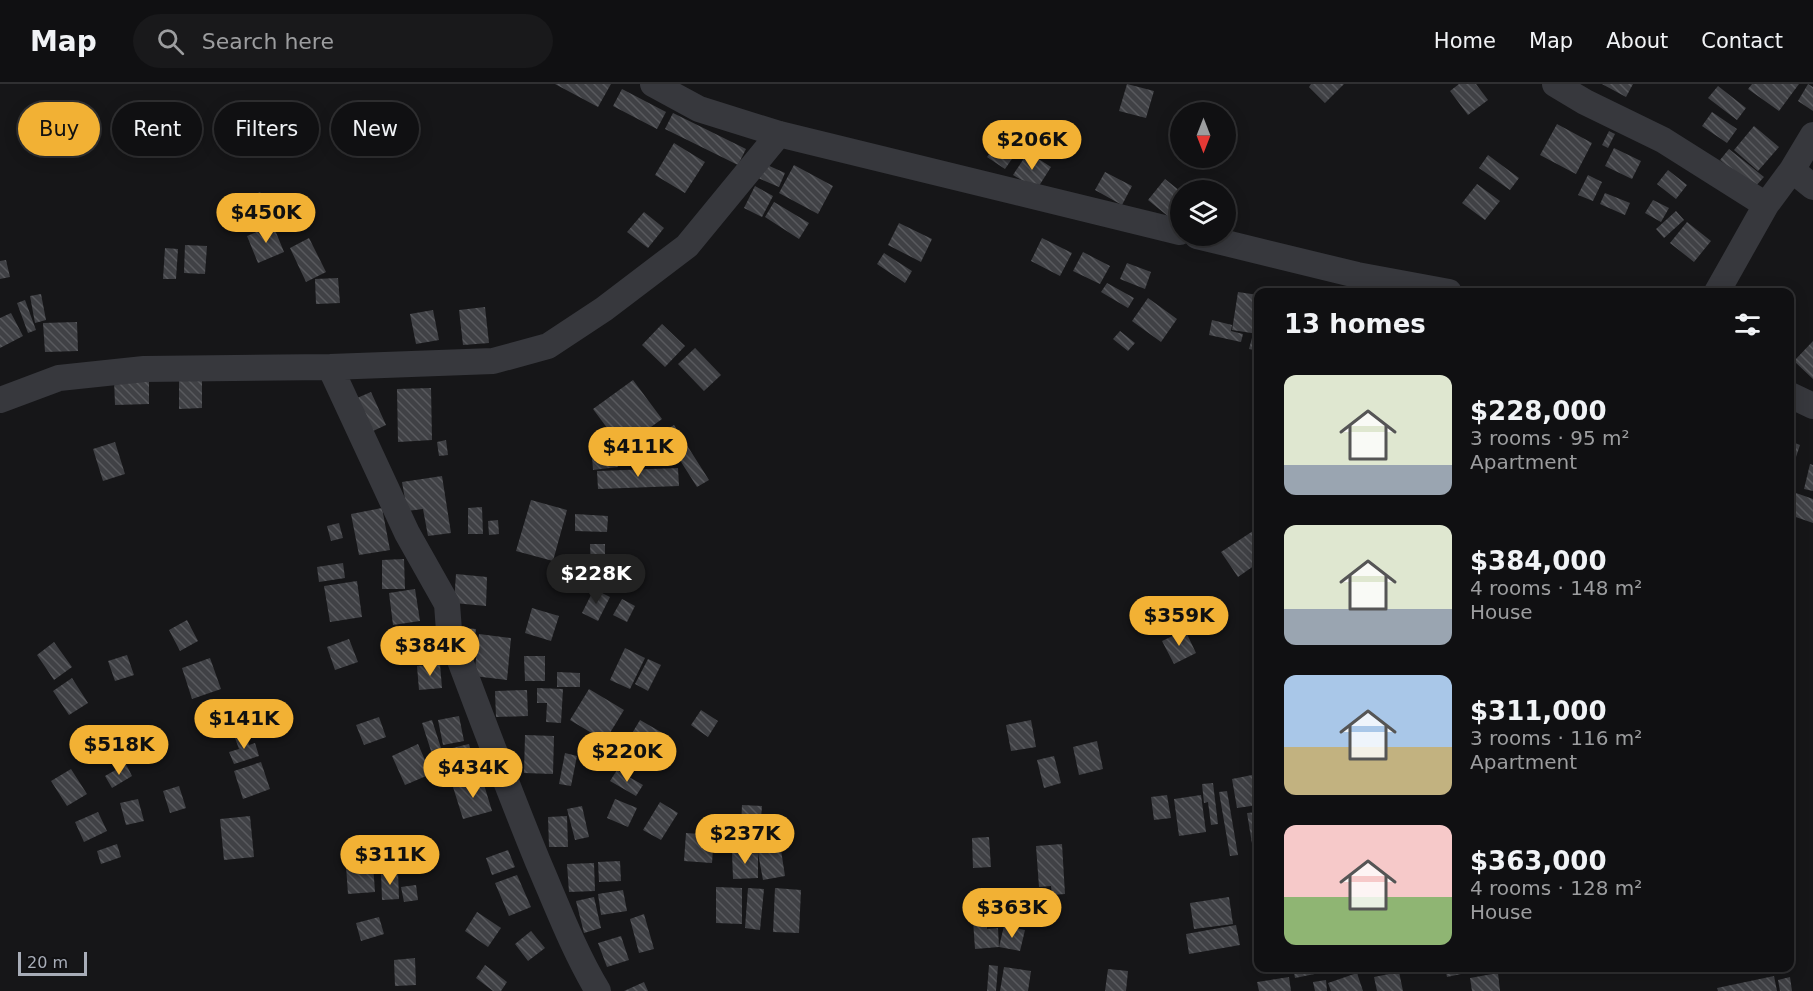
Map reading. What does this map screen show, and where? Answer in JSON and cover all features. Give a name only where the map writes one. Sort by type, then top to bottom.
[{"type":"street","points":[[653,84],[699,109],[779,134],[1170,229]]},
{"type":"street","points":[[1555,84],[1585,102],[1663,140],[1766,205]]},
{"type":"street","points":[[0,400],[59,378],[144,369],[330,367],[493,361],[548,346],[604,309],[687,246],[779,134]]},
{"type":"street","points":[[1719,288],[1766,205],[1792,170],[1813,135]]},
{"type":"street","points":[[1792,170],[1813,187]]},
{"type":"street","points":[[1236,246],[1357,275],[1427,288]]},
{"type":"street","points":[[330,367],[407,533],[447,604],[449,632],[507,788],[562,921],[584,968],[598,991]]},
{"type":"street","points":[[1794,397],[1813,406]]},
{"type":"building","points":[[555,84],[611,84],[598,107]]},
{"type":"building","points":[[1127,84],[1154,91],[1146,118],[1119,111]]},
{"type":"building","points":[[1311,84],[1344,84],[1325,103],[1309,87]]},
{"type":"building","points":[[1459,84],[1476,84],[1488,100],[1468,115],[1450,91]]},
{"type":"building","points":[[1602,84],[1633,84],[1626,97]]},
{"type":"building","points":[[1752,84],[1799,84],[1779,111],[1748,89]]},
{"type":"building","points":[[1808,84],[1813,87],[1813,111],[1798,101]]},
{"type":"building","points":[[1718,86],[1746,108],[1737,120],[1708,98]]},
{"type":"building","points":[[622,89],[666,112],[657,129],[613,106]]},
{"type":"building","points":[[1712,112],[1737,129],[1727,143],[1702,126]]},
{"type":"building","points":[[673,113],[746,149],[738,165],[665,129]]},
{"type":"building","points":[[1557,124],[1592,143],[1576,174],[1540,155]]},
{"type":"building","points":[[1754,126],[1779,147],[1758,171],[1734,150]]},
{"type":"building","points":[[1609,131],[1615,134],[1608,148],[1602,145]]},
{"type":"building","points":[[1001,138],[1018,150],[1005,169],[987,157]]},
{"type":"building","points":[[674,143],[705,162],[685,193],[655,175]]},
{"type":"building","points":[[1614,148],[1641,161],[1632,179],[1605,166]]},
{"type":"building","points":[[1729,149],[1764,177],[1754,188],[1720,160]]},
{"type":"building","points":[[1028,152],[1051,167],[1037,189],[1013,175]]},
{"type":"building","points":[[1488,155],[1519,178],[1510,190],[1479,168]]},
{"type":"building","points":[[765,164],[785,173],[779,187],[758,178]]},
{"type":"building","points":[[794,165],[833,186],[818,214],[779,193]]},
{"type":"building","points":[[1668,170],[1687,185],[1676,199],[1657,184]]},
{"type":"building","points":[[1105,172],[1132,186],[1122,205],[1095,190]]},
{"type":"building","points":[[1588,175],[1602,182],[1593,201],[1578,195]]},
{"type":"building","points":[[1165,179],[1170,183],[1169,217],[1148,200]]},
{"type":"building","points":[[1477,184],[1500,201],[1485,220],[1462,203]]},
{"type":"building","points":[[755,186],[773,196],[762,217],[744,208]]},
{"type":"building","points":[[260,192],[274,218],[252,229],[239,202]]},
{"type":"building","points":[[1605,193],[1630,203],[1625,215],[1600,204]]},
{"type":"building","points":[[1653,200],[1669,208],[1661,222],[1645,213]]},
{"type":"building","points":[[774,202],[809,223],[799,239],[765,217]]},
{"type":"building","points":[[1676,211],[1684,220],[1664,238],[1656,229]]},
{"type":"building","points":[[644,212],[664,228],[648,248],[627,232]]},
{"type":"building","points":[[1687,222],[1711,241],[1694,262],[1670,243]]},
{"type":"building","points":[[899,223],[932,239],[921,262],[888,245]]},
{"type":"building","points":[[273,225],[284,252],[258,263],[247,236]]},
{"type":"building","points":[[309,238],[326,272],[306,282],[290,248]]},
{"type":"building","points":[[1042,238],[1072,253],[1060,276],[1031,261]]},
{"type":"building","points":[[185,245],[207,246],[205,274],[184,273]]},
{"type":"building","points":[[165,248],[178,249],[176,279],[163,279]]},
{"type":"building","points":[[1083,252],[1110,266],[1100,284],[1073,271]]},
{"type":"building","points":[[884,253],[912,271],[905,283],[877,264]]},
{"type":"building","points":[[6,260],[10,277],[0,279],[0,261]]},
{"type":"building","points":[[1127,263],[1151,272],[1145,289],[1120,279]]},
{"type":"building","points":[[338,278],[340,303],[316,304],[315,279]]},
{"type":"building","points":[[1107,283],[1134,298],[1128,308],[1101,292]]},
{"type":"building","points":[[1238,292],[1254,294],[1254,333],[1232,330]]},
{"type":"building","points":[[41,294],[46,320],[35,323],[30,296]]},
{"type":"building","points":[[1148,298],[1177,319],[1161,342],[1132,321]]},
{"type":"building","points":[[25,300],[36,330],[28,333],[17,303]]},
{"type":"building","points":[[485,307],[489,343],[463,345],[459,310]]},
{"type":"building","points":[[433,310],[439,340],[416,344],[410,314]]},
{"type":"building","points":[[11,313],[23,336],[0,348],[0,318]]},
{"type":"building","points":[[1212,320],[1232,325],[1231,331],[1243,334],[1241,342],[1209,335]]},
{"type":"building","points":[[77,322],[78,351],[45,352],[43,323]]},
{"type":"building","points":[[662,324],[685,346],[665,367],[642,345]]},
{"type":"building","points":[[1120,331],[1135,343],[1128,351],[1113,339]]},
{"type":"building","points":[[1253,334],[1254,334],[1254,350],[1249,349]]},
{"type":"building","points":[[1813,341],[1813,379],[1794,361]]},
{"type":"building","points":[[695,348],[721,375],[704,391],[678,364]]},
{"type":"building","points":[[179,375],[202,375],[202,408],[179,409]]},
{"type":"building","points":[[114,379],[149,379],[149,404],[115,405]]},
{"type":"building","points":[[633,380],[662,419],[622,448],[593,409]]},
{"type":"building","points":[[431,388],[432,440],[398,442],[397,389]]},
{"type":"building","points":[[371,392],[386,425],[373,431],[357,398]]},
{"type":"building","points":[[674,425],[709,480],[697,487],[662,432]]},
{"type":"building","points":[[446,440],[448,455],[439,456],[437,442]]},
{"type":"building","points":[[115,442],[125,474],[103,481],[93,449]]},
{"type":"building","points":[[1794,443],[1800,445],[1794,463]]},
{"type":"building","points":[[616,454],[618,467],[593,470],[592,457]]},
{"type":"building","points":[[1810,464],[1813,465],[1813,491],[1804,489]]},
{"type":"building","points":[[678,468],[679,486],[598,489],[597,471]]},
{"type":"building","points":[[442,476],[451,533],[428,536],[423,509],[407,511],[402,482]]},
{"type":"building","points":[[1796,493],[1813,499],[1813,523],[1794,516]]},
{"type":"building","points":[[531,500],[567,510],[553,561],[516,551]]},
{"type":"building","points":[[482,507],[483,534],[468,534],[468,508]]},
{"type":"building","points":[[382,508],[390,550],[359,555],[351,514]]},
{"type":"building","points":[[575,514],[608,516],[607,532],[575,531]]},
{"type":"building","points":[[498,520],[499,534],[489,535],[488,521]]},
{"type":"building","points":[[339,523],[343,538],[331,541],[327,526]]},
{"type":"building","points":[[1253,531],[1254,533],[1254,566],[1238,577],[1221,552]]},
{"type":"building","points":[[590,544],[605,544],[605,568],[591,568]]},
{"type":"building","points":[[404,559],[405,589],[382,589],[382,560]]},
{"type":"building","points":[[343,563],[345,578],[319,582],[317,567]]},
{"type":"building","points":[[456,574],[487,577],[486,606],[454,603]]},
{"type":"building","points":[[357,581],[362,617],[330,622],[324,586]]},
{"type":"building","points":[[415,589],[420,621],[393,625],[389,593]]},
{"type":"building","points":[[594,589],[610,597],[598,621],[582,613]]},
{"type":"building","points":[[622,599],[635,606],[627,622],[613,615]]},
{"type":"building","points":[[532,608],[559,616],[551,641],[525,633]]},
{"type":"building","points":[[187,620],[198,641],[180,651],[169,630]]},
{"type":"building","points":[[465,628],[476,629],[473,650],[462,648]]},
{"type":"building","points":[[1185,630],[1196,653],[1174,664],[1162,641]]},
{"type":"building","points":[[421,633],[425,660],[402,663],[398,636]]},
{"type":"building","points":[[479,634],[511,638],[507,680],[474,676]]},
{"type":"building","points":[[349,639],[358,662],[335,670],[327,647]]},
{"type":"building","points":[[54,642],[72,667],[54,680],[37,655]]},
{"type":"building","points":[[625,648],[645,658],[630,689],[610,680]]},
{"type":"building","points":[[127,655],[134,675],[115,681],[108,661]]},
{"type":"building","points":[[524,656],[545,656],[545,681],[525,681]]},
{"type":"building","points":[[210,658],[221,689],[192,699],[182,668]]},
{"type":"building","points":[[648,659],[661,665],[648,691],[635,684]]},
{"type":"building","points":[[440,664],[442,688],[419,690],[417,666]]},
{"type":"building","points":[[557,672],[580,673],[580,687],[557,687]]},
{"type":"building","points":[[72,678],[88,703],[69,715],[53,691]]},
{"type":"building","points":[[537,688],[563,689],[561,723],[546,722],[547,703],[537,703]]},
{"type":"building","points":[[589,689],[624,710],[605,741],[570,720]]},
{"type":"building","points":[[527,690],[528,716],[496,717],[495,691]]},
{"type":"building","points":[[701,710],[718,721],[708,737],[691,725]]},
{"type":"building","points":[[459,716],[464,741],[443,745],[438,720]]},
{"type":"building","points":[[379,717],[386,737],[364,745],[356,725]]},
{"type":"building","points":[[432,720],[441,748],[431,751],[422,723]]},
{"type":"building","points":[[640,720],[666,735],[648,765],[622,750]]},
{"type":"building","points":[[1031,720],[1036,747],[1011,751],[1006,725]]},
{"type":"building","points":[[246,734],[249,745],[255,743],[259,756],[234,764],[229,752],[239,749],[235,738]]},
{"type":"building","points":[[525,735],[554,736],[553,774],[524,773]]},
{"type":"building","points":[[1097,741],[1103,769],[1079,775],[1073,747]]},
{"type":"building","points":[[418,744],[431,774],[405,785],[392,756]]},
{"type":"building","points":[[469,744],[475,767],[450,773],[444,750]]},
{"type":"building","points":[[565,753],[577,756],[571,786],[559,784]]},
{"type":"building","points":[[1054,756],[1061,783],[1044,788],[1037,760]]},
{"type":"building","points":[[261,762],[270,789],[243,799],[234,771]]},
{"type":"building","points":[[126,764],[132,776],[112,788],[105,776]]},
{"type":"building","points":[[71,769],[87,794],[67,806],[51,781]]},
{"type":"building","points":[[617,770],[643,785],[636,796],[610,781]]},
{"type":"building","points":[[1254,775],[1254,806],[1237,808],[1232,779]]},
{"type":"building","points":[[482,778],[492,811],[463,819],[453,787]]},
{"type":"building","points":[[1213,783],[1218,824],[1211,825],[1208,802],[1204,803],[1202,784]]},
{"type":"building","points":[[179,786],[186,808],[170,813],[163,791]]},
{"type":"building","points":[[1227,791],[1238,855],[1230,856],[1219,792]]},
{"type":"building","points":[[1167,795],[1171,818],[1154,820],[1151,797]]},
{"type":"building","points":[[1201,795],[1206,832],[1179,836],[1174,799]]},
{"type":"building","points":[[138,799],[144,821],[126,825],[120,803]]},
{"type":"building","points":[[615,799],[637,808],[628,827],[607,818]]},
{"type":"building","points":[[660,802],[678,813],[661,840],[643,830]]},
{"type":"building","points":[[742,805],[762,806],[760,830],[769,830],[768,847],[720,844],[721,825],[741,827]]},
{"type":"building","points":[[582,806],[589,837],[575,840],[567,809]]},
{"type":"building","points":[[98,812],[107,831],[84,842],[75,822]]},
{"type":"building","points":[[1254,812],[1254,856],[1247,813]]},
{"type":"building","points":[[250,816],[254,857],[224,860],[220,819]]},
{"type":"building","points":[[567,816],[568,847],[549,847],[548,817]]},
{"type":"building","points":[[686,833],[714,835],[712,863],[684,861]]},
{"type":"building","points":[[989,837],[991,867],[973,868],[972,838]]},
{"type":"building","points":[[117,844],[121,857],[101,864],[97,851]]},
{"type":"building","points":[[1062,844],[1065,894],[1052,895],[1051,886],[1039,887],[1036,846]]},
{"type":"building","points":[[508,850],[515,867],[492,875],[486,858]]},
{"type":"building","points":[[781,850],[785,876],[763,880],[758,853]]},
{"type":"building","points":[[758,851],[758,878],[733,879],[732,852]]},
{"type":"building","points":[[620,861],[621,881],[599,882],[598,862]]},
{"type":"building","points":[[594,863],[595,891],[569,892],[567,864]]},
{"type":"building","points":[[373,864],[375,892],[348,894],[346,866]]},
{"type":"building","points":[[398,871],[399,899],[382,900],[381,872]]},
{"type":"building","points":[[517,875],[531,907],[509,916],[495,883]]},
{"type":"building","points":[[416,885],[418,900],[404,902],[401,887]]},
{"type":"building","points":[[716,887],[742,888],[742,924],[716,923]]},
{"type":"building","points":[[748,888],[764,889],[760,930],[745,928]]},
{"type":"building","points":[[775,888],[801,890],[799,933],[773,932]]},
{"type":"building","points":[[623,890],[627,911],[601,915],[598,894]]},
{"type":"building","points":[[594,897],[601,928],[584,933],[576,901]]},
{"type":"building","points":[[1229,897],[1233,924],[1194,929],[1190,903]]},
{"type":"building","points":[[477,912],[501,928],[488,947],[465,931]]},
{"type":"building","points":[[644,914],[654,949],[639,953],[630,919]]},
{"type":"building","points":[[379,917],[384,934],[361,941],[356,923]]},
{"type":"building","points":[[986,919],[987,929],[998,928],[999,947],[975,949],[973,920]]},
{"type":"building","points":[[1236,925],[1240,945],[1189,954],[1186,934]]},
{"type":"building","points":[[1004,926],[1025,930],[1020,951],[999,947]]},
{"type":"building","points":[[531,931],[545,948],[528,961],[515,944]]},
{"type":"building","points":[[621,936],[629,960],[607,967],[598,943]]},
{"type":"building","points":[[415,958],[416,985],[395,986],[394,960]]},
{"type":"building","points":[[485,965],[507,982],[501,991],[493,991],[476,978]]},
{"type":"building","points":[[989,965],[998,966],[996,991],[987,991]]},
{"type":"building","points":[[1004,967],[1031,971],[1028,991],[1000,991]]},
{"type":"building","points":[[1108,969],[1128,971],[1126,991],[1105,991]]},
{"type":"building","points":[[1294,972],[1324,972],[1295,978]]},
{"type":"building","points":[[1399,972],[1403,991],[1377,991],[1374,977]]},
{"type":"building","points":[[1446,972],[1460,972],[1461,974],[1447,977]]},
{"type":"building","points":[[1357,973],[1363,991],[1331,991],[1328,983]]},
{"type":"building","points":[[1498,973],[1500,991],[1472,991],[1470,978]]},
{"type":"building","points":[[1774,976],[1777,991],[1718,991],[1717,988]]},
{"type":"building","points":[[1289,977],[1291,991],[1259,991],[1257,982]]},
{"type":"building","points":[[1790,977],[1792,991],[1780,991],[1778,980]]},
{"type":"building","points":[[1326,980],[1327,991],[1315,991],[1313,982]]},
{"type":"building","points":[[644,982],[648,991],[624,991]]}]
